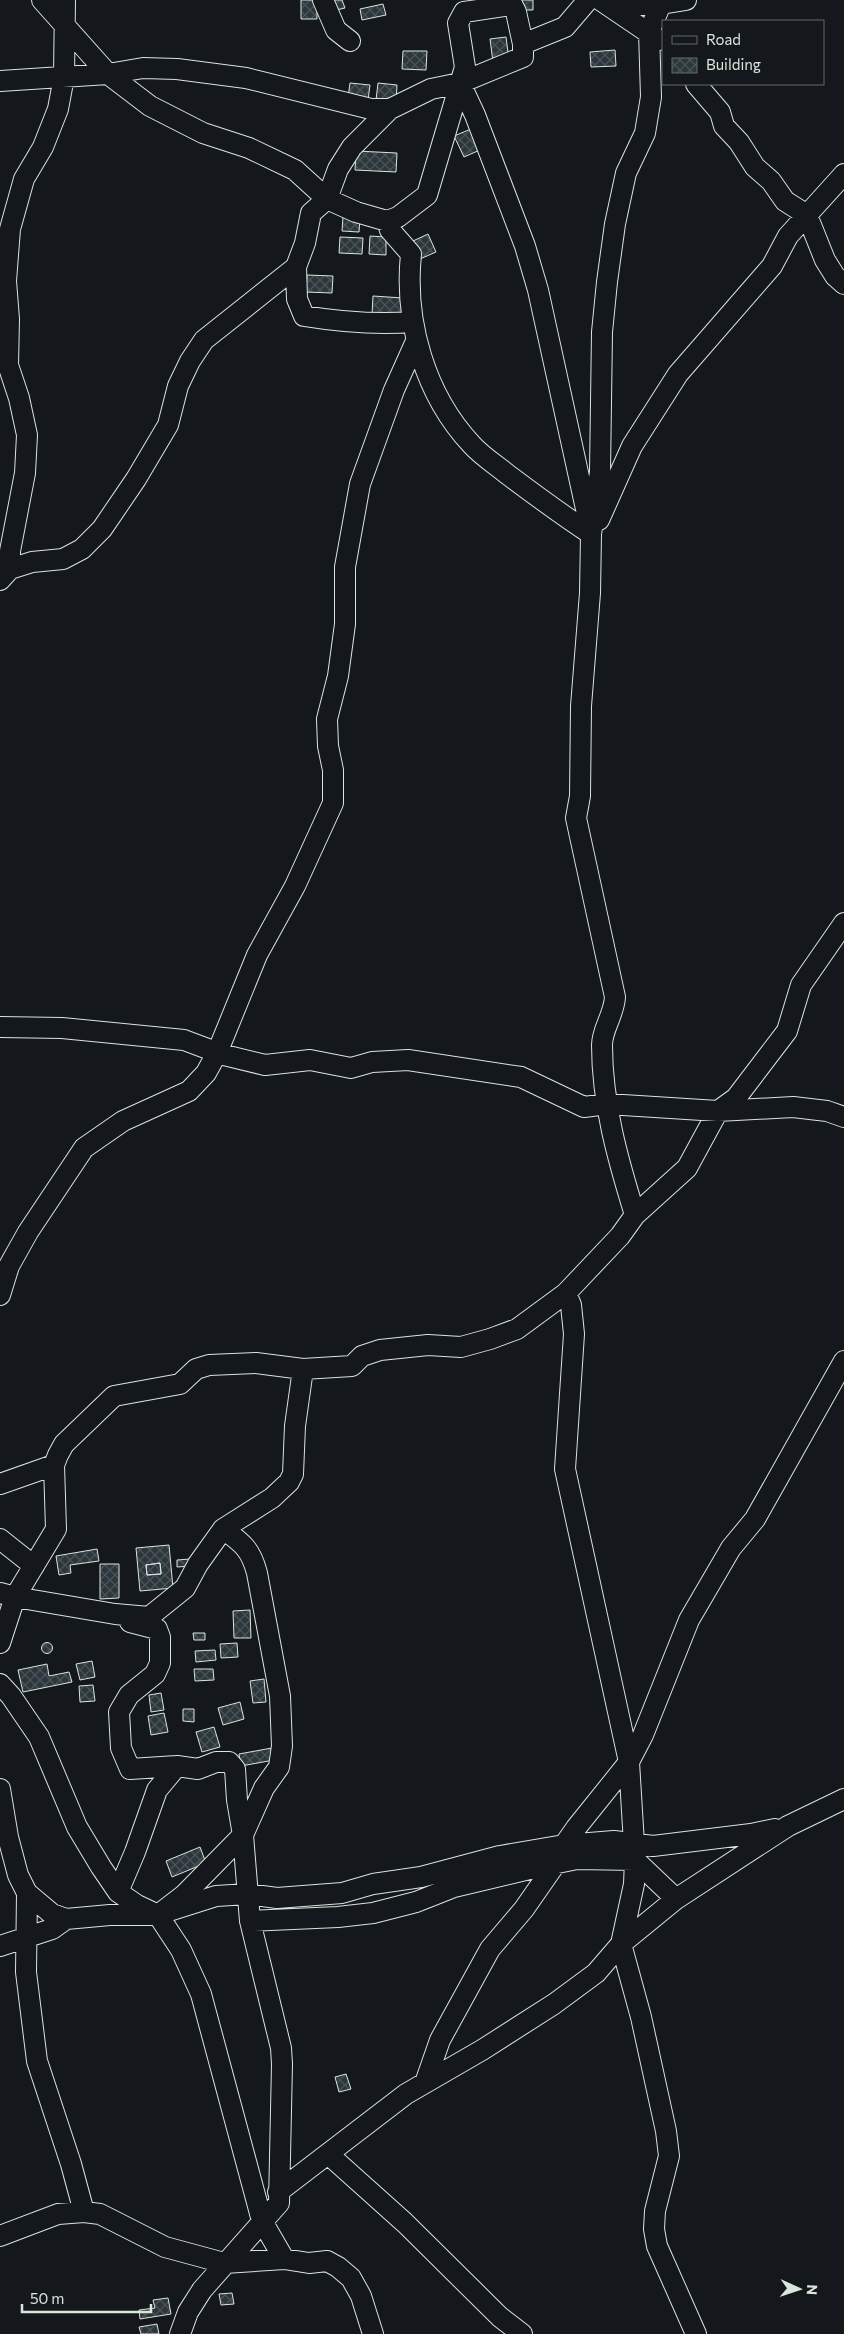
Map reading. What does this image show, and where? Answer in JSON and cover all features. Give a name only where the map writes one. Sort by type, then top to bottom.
[{"type":"street","points":[[42,0],[108,74],[150,106],[203,133],[249,148],[295,170],[327,198],[356,212],[387,221],[398,217],[427,195],[460,83],[465,66],[458,23],[460,16],[464,12],[510,2],[516,12],[523,44],[523,57],[460,83],[431,89],[390,109],[352,146],[338,169],[327,198],[311,213],[305,243],[296,267],[297,299],[304,316],[346,323],[387,324],[414,331]]},
{"type":"street","points":[[5,575],[25,473],[27,435],[19,398],[8,365],[9,320],[6,281],[10,229],[24,179],[43,147],[58,110],[64,77],[65,0]]},
{"type":"street","points":[[323,0],[336,30],[350,41]]},
{"type":"street","points":[[523,44],[566,27],[588,0]]},
{"type":"street","points":[[600,0],[656,38]]},
{"type":"street","points":[[614,0],[640,5],[686,0]]},
{"type":"street","points":[[635,1215],[614,1140],[607,1104],[602,1044],[614,1010],[615,997],[576,818],[580,796],[581,706],[590,593],[591,534],[600,472],[602,332],[607,282],[615,224],[626,173],[645,133],[651,97],[661,4]]},
{"type":"street","points":[[0,81],[108,74],[142,68],[246,78],[371,109],[390,109]]},
{"type":"street","points":[[460,83],[475,115],[525,246],[538,290],[591,534]]},
{"type":"street","points":[[697,85],[720,112],[724,126],[739,142],[755,167],[771,181],[785,201],[807,215],[825,260],[835,276],[844,284]]},
{"type":"street","points":[[591,534],[614,490],[632,446],[678,374],[772,266],[788,236],[844,174]]},
{"type":"street","points":[[387,221],[390,230],[411,254],[408,293],[414,331],[432,382],[452,420],[473,446],[548,505],[591,534]]},
{"type":"street","points":[[5,575],[32,562],[63,559],[82,550],[102,530],[136,479],[168,425],[178,386],[190,361],[204,340],[296,267]]},
{"type":"street","points":[[0,1295],[9,1266],[28,1232],[84,1148],[123,1120],[189,1091],[206,1073],[217,1053],[257,955],[295,886],[333,803],[333,770],[328,746],[327,719],[338,676],[345,624],[345,567],[360,484],[414,331]]},
{"type":"street","points":[[0,1643],[7,1595],[34,1566],[56,1529],[54,1465],[64,1444],[114,1396],[180,1384],[196,1369],[209,1365],[256,1363],[302,1369],[352,1366],[362,1356],[380,1350],[428,1345],[460,1346],[490,1339],[517,1329],[566,1292],[620,1236],[635,1215],[687,1168],[718,1111],[736,1098],[787,1031],[801,986],[844,923]]},
{"type":"street","points":[[0,1027],[62,1028],[184,1040],[217,1053],[266,1065],[310,1060],[351,1068],[372,1062],[408,1060],[521,1077],[584,1107],[607,1104],[718,1111],[793,1107],[827,1111],[844,1117]]},
{"type":"street","points":[[566,1292],[571,1305],[574,1334],[565,1469],[629,1762],[635,1851],[634,1884],[621,1944],[641,2017],[668,2150],[667,2168],[655,2211],[654,2229],[657,2246],[696,2334]]},
{"type":"street","points":[[425,2083],[440,2040],[490,1949],[524,1909],[560,1854],[629,1762],[689,1620],[731,1548],[755,1519],[844,1361]]},
{"type":"street","points":[[7,1595],[115,1614],[149,1617],[172,1601],[184,1588],[198,1564],[223,1529],[253,1512],[289,1482],[293,1474],[295,1426],[302,1369]]},
{"type":"street","points":[[0,1484],[54,1465]]},
{"type":"street","points":[[158,1915],[184,1895],[243,1835],[264,1788],[279,1766],[282,1746],[280,1696],[262,1592],[252,1554],[239,1540],[223,1529]]},
{"type":"street","points":[[0,1539],[34,1566]]},
{"type":"street","points":[[115,1614],[136,1625],[157,1629],[160,1637],[160,1663],[155,1674],[129,1695],[119,1712],[122,1748],[130,1769],[177,1766],[198,1769],[216,1762],[230,1762],[235,1769],[250,1921],[281,2048],[279,2203],[202,2290],[188,2312],[180,2334]]},
{"type":"street","points":[[0,1684],[11,1696],[39,1737],[77,1828],[118,1892],[137,1905],[158,1915],[181,1950],[201,1994],[262,2221],[284,2259]]},
{"type":"street","points":[[118,1892],[136,1852],[157,1790],[177,1766]]},
{"type":"street","points":[[0,1789],[8,1837],[18,1875],[27,1893],[52,1914],[66,1919],[110,1915],[158,1915],[216,1896],[248,1894],[277,1898],[342,1893],[373,1884],[421,1878],[500,1856],[560,1854]]},
{"type":"street","points":[[278,2192],[398,2099],[482,2050],[554,2004],[596,1973],[621,1944],[676,1899],[788,1826],[844,1799]]},
{"type":"street","points":[[635,1851],[653,1846],[751,1834],[788,1826]]},
{"type":"street","points":[[250,1921],[338,1918],[373,1913],[416,1902],[454,1887],[560,1854],[614,1841],[635,1851],[676,1899]]},
{"type":"street","points":[[27,1893],[26,1972],[37,2061],[71,2164],[84,2212]]},
{"type":"street","points":[[0,1946],[52,1929],[66,1919]]},
{"type":"street","points":[[328,2154],[405,2223],[500,2317],[522,2334]]},
{"type":"street","points":[[0,2236],[58,2214],[84,2212],[100,2214],[166,2247],[224,2263],[284,2259],[309,2263],[327,2261],[351,2278],[361,2296],[373,2334]]},
{"type":"building","points":[[301,0],[317,0],[317,19],[301,19]]},
{"type":"building","points":[[329,0],[342,0],[345,8],[332,11]]},
{"type":"building","points":[[521,0],[533,0],[533,10],[521,10]]},
{"type":"building","points":[[383,4],[386,15],[362,20],[360,9]]},
{"type":"building","points":[[506,37],[509,60],[493,62],[490,39]]},
{"type":"building","points":[[615,50],[616,66],[591,67],[590,52]]},
{"type":"building","points":[[403,51],[427,51],[426,70],[402,69]]},
{"type":"building","points":[[350,83],[370,85],[368,100],[348,98]]},
{"type":"building","points":[[378,83],[397,85],[396,102],[376,100]]},
{"type":"building","points":[[471,129],[480,150],[464,157],[454,136]]},
{"type":"building","points":[[356,151],[397,153],[396,172],[355,170]]},
{"type":"building","points":[[343,217],[360,218],[359,232],[342,231]]},
{"type":"building","points":[[428,234],[436,252],[420,259],[413,241]]},
{"type":"building","points":[[370,236],[386,237],[386,255],[369,254]]},
{"type":"building","points":[[340,237],[363,238],[362,254],[339,253]]},
{"type":"building","points":[[307,275],[333,276],[332,293],[306,292]]},
{"type":"building","points":[[373,296],[403,298],[402,316],[372,315]]},
{"type":"building","points":[[169,1545],[173,1588],[140,1591],[136,1548]],"holes":[[[160,1563],[161,1574],[147,1575],[146,1565]]]},
{"type":"building","points":[[97,1549],[99,1561],[70,1565],[71,1573],[59,1575],[56,1556]]},
{"type":"building","points":[[190,1559],[191,1566],[177,1567],[177,1560]]},
{"type":"building","points":[[160,1563],[161,1574],[147,1575],[146,1565]]},
{"type":"building","points":[[100,1564],[119,1564],[119,1598],[100,1599]]},
{"type":"building","points":[[250,1610],[251,1638],[234,1638],[233,1611]]},
{"type":"building","points":[[193,1633],[205,1633],[205,1640],[194,1640]]},
{"type":"building","points":[[45,1643],[49,1643],[52,1648],[51,1652],[45,1653],[42,1650],[42,1646]]},
{"type":"building","points":[[237,1643],[238,1657],[221,1658],[220,1644]]},
{"type":"building","points":[[215,1650],[216,1660],[196,1662],[195,1651]]},
{"type":"building","points":[[92,1661],[95,1677],[80,1680],[76,1664]]},
{"type":"building","points":[[47,1664],[49,1676],[69,1672],[72,1682],[23,1692],[18,1670]]},
{"type":"building","points":[[194,1669],[213,1669],[214,1680],[195,1681]]},
{"type":"building","points":[[264,1679],[266,1702],[253,1703],[250,1681]]},
{"type":"building","points":[[93,1685],[95,1701],[80,1702],[79,1686]]},
{"type":"building","points":[[161,1693],[164,1710],[151,1712],[149,1695]]},
{"type":"building","points":[[240,1702],[244,1719],[223,1725],[218,1708]]},
{"type":"building","points":[[183,1709],[194,1709],[194,1722],[183,1721]]},
{"type":"building","points":[[164,1713],[168,1732],[151,1735],[148,1716]]},
{"type":"building","points":[[214,1727],[220,1747],[202,1752],[196,1732]]},
{"type":"building","points":[[272,1748],[274,1760],[241,1766],[239,1754]]},
{"type":"building","points":[[200,1847],[206,1863],[172,1877],[166,1861]]},
{"type":"building","points":[[346,2074],[351,2089],[339,2092],[335,2077]]},
{"type":"building","points":[[232,2293],[234,2304],[221,2305],[219,2294]]},
{"type":"building","points":[[168,2298],[171,2314],[140,2319],[139,2310],[155,2308],[153,2300]]},
{"type":"building","points":[[157,2324],[159,2334],[141,2334],[139,2327]]}]
